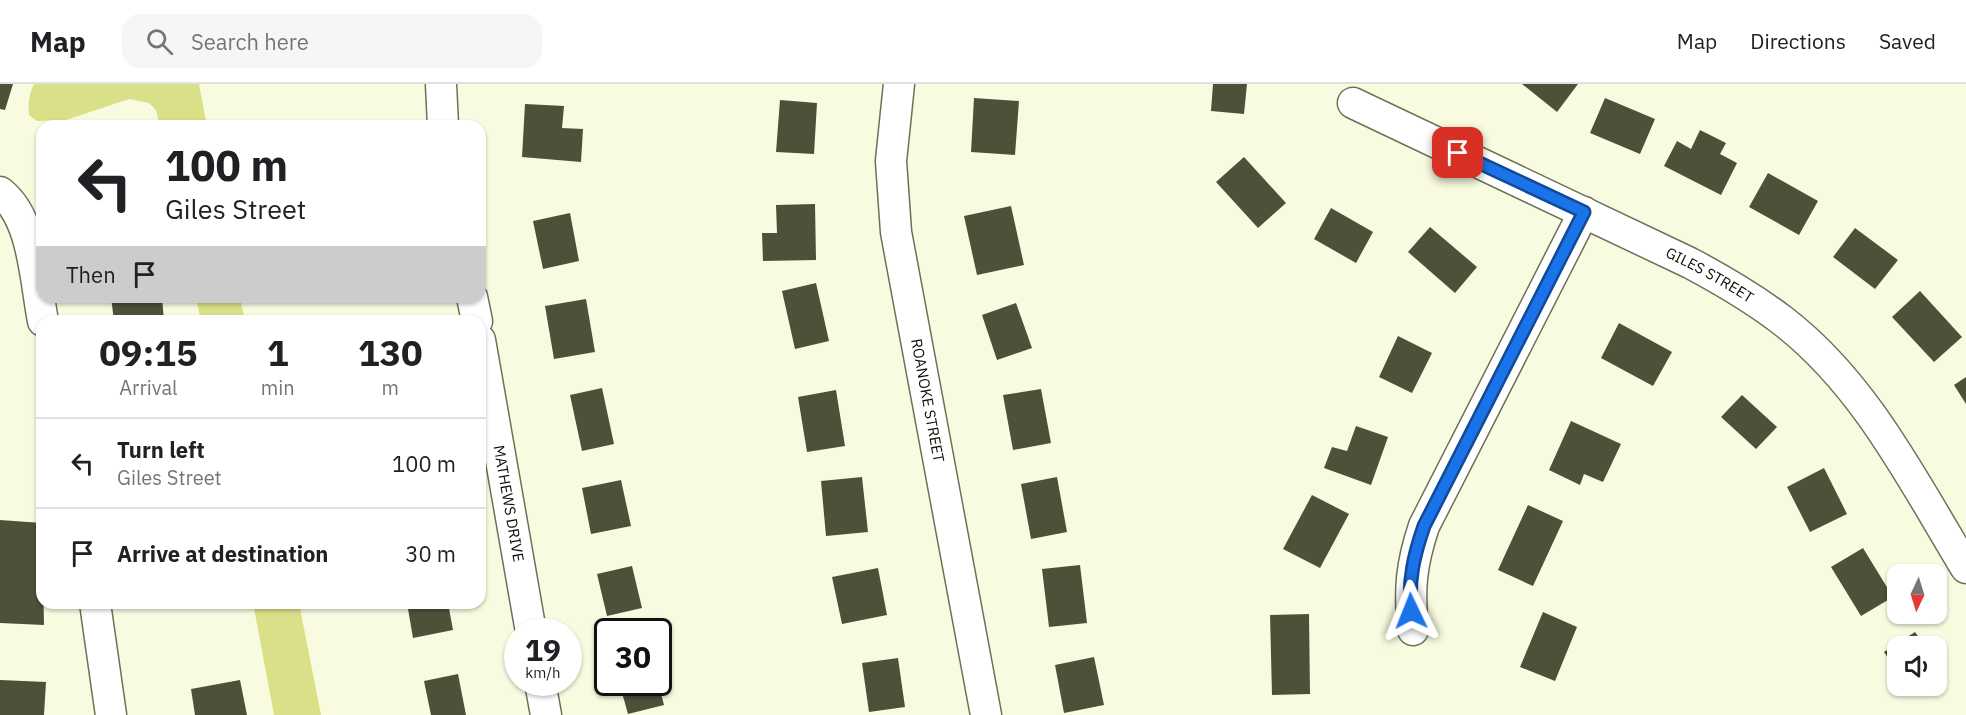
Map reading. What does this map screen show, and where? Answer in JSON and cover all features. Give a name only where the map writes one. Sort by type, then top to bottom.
[{"type":"street","points":[[441,84],[443,120]]},
{"type":"street","name":"ROANOKE STREET","points":[[899,84],[891,161],[896,232],[987,715]]},
{"type":"street","name":"GILES STREET","points":[[1353,103],[1690,262],[1739,289],[1784,322],[1826,360],[1882,429],[1966,568]]},
{"type":"street","points":[[0,192],[14,205],[24,225],[36,286]]},
{"type":"street","points":[[1413,630],[1409,591],[1412,560],[1424,526],[1584,212]]},
{"type":"street","name":"MATHEWS DRIVE","points":[[486,374],[529,618]]},
{"type":"street","points":[[96,609],[111,715]]},
{"type":"street","points":[[543,696],[546,715]]},
{"type":"green space","points":[[34,84],[199,84],[206,120],[158,120],[156,110],[149,103],[129,99],[66,120],[36,120],[29,115]]},
{"type":"green space","points":[[197,303],[241,303],[244,315],[200,315]]},
{"type":"green space","points":[[254,609],[300,609],[321,715],[274,715]]},
{"type":"building","points":[[0,84],[13,84],[5,110],[0,109]]},
{"type":"building","points":[[1213,84],[1247,84],[1244,114],[1211,111]]},
{"type":"building","points":[[1522,84],[1578,84],[1557,112]]},
{"type":"building","points":[[974,98],[1019,101],[1015,155],[971,152]]},
{"type":"building","points":[[1605,98],[1655,119],[1640,154],[1590,133]]},
{"type":"building","points":[[780,100],[817,103],[814,154],[776,152]]},
{"type":"building","points":[[525,104],[564,106],[562,128],[583,129],[581,162],[522,157]]},
{"type":"building","points":[[1700,130],[1726,143],[1720,154],[1737,163],[1721,195],[1664,166],[1677,141],[1691,149]]},
{"type":"building","points":[[1244,157],[1286,203],[1258,228],[1216,182]]},
{"type":"building","points":[[1768,173],[1818,201],[1799,235],[1749,207]]},
{"type":"building","points":[[815,204],[816,260],[763,261],[762,233],[777,233],[776,205]]},
{"type":"building","points":[[1011,206],[1024,265],[977,275],[964,216]]},
{"type":"building","points":[[1331,208],[1373,232],[1356,263],[1314,239]]},
{"type":"building","points":[[570,213],[579,261],[543,269],[533,221]]},
{"type":"building","points":[[1430,227],[1477,267],[1455,293],[1408,252]]},
{"type":"building","points":[[1855,228],[1898,260],[1875,289],[1833,257]]},
{"type":"building","points":[[816,283],[829,341],[795,349],[782,291]]},
{"type":"building","points":[[1920,291],[1962,337],[1934,362],[1892,317]]},
{"type":"building","points":[[586,299],[595,352],[554,359],[545,306]]},
{"type":"building","points":[[112,303],[162,303],[164,315],[113,315]]},
{"type":"building","points":[[1016,303],[1032,348],[997,360],[982,315]]},
{"type":"building","points":[[1619,323],[1672,352],[1653,386],[1601,358]]},
{"type":"building","points":[[1398,336],[1432,353],[1412,393],[1379,377]]},
{"type":"building","points":[[1966,377],[1966,404],[1954,385]]},
{"type":"building","points":[[602,388],[614,444],[582,451],[570,395]]},
{"type":"building","points":[[1041,389],[1051,443],[1013,450],[1003,395]]},
{"type":"building","points":[[836,390],[845,446],[807,452],[798,397]]},
{"type":"building","points":[[1742,395],[1777,427],[1756,449],[1721,417]]},
{"type":"building","points":[[1571,421],[1621,444],[1603,482],[1584,474],[1580,485],[1549,470]]},
{"type":"building","points":[[1356,426],[1388,437],[1371,485],[1324,468],[1332,447],[1347,451]]},
{"type":"building","points":[[1824,468],[1847,514],[1810,532],[1787,487]]},
{"type":"building","points":[[862,477],[868,532],[826,536],[821,481]]},
{"type":"building","points":[[1057,477],[1067,532],[1031,539],[1021,484]]},
{"type":"building","points":[[621,480],[631,526],[591,534],[582,488]]},
{"type":"building","points":[[1312,495],[1349,514],[1320,568],[1283,549]]},
{"type":"building","points":[[1528,505],[1563,521],[1533,586],[1498,570]]},
{"type":"building","points":[[0,520],[36,523],[36,609],[44,609],[44,625],[0,623]]},
{"type":"building","points":[[1863,548],[1887,587],[1887,601],[1861,616],[1831,567]]},
{"type":"building","points":[[1080,565],[1087,623],[1049,627],[1042,569]]},
{"type":"building","points":[[632,566],[642,608],[607,616],[597,574]]},
{"type":"building","points":[[878,568],[887,615],[842,624],[832,577]]},
{"type":"building","points":[[408,609],[449,609],[453,630],[413,638]]},
{"type":"building","points":[[1543,612],[1577,627],[1555,681],[1520,667]]},
{"type":"building","points":[[1309,614],[1310,694],[1272,695],[1270,615]]},
{"type":"building","points":[[1094,657],[1104,705],[1064,713],[1055,665]]},
{"type":"building","points":[[898,658],[905,707],[869,712],[862,663]]},
{"type":"building","points":[[458,674],[466,715],[431,715],[424,681]]},
{"type":"building","points":[[0,680],[46,682],[44,715],[0,715]]},
{"type":"building","points":[[240,680],[247,715],[195,715],[191,689]]},
{"type":"building","points":[[623,696],[662,696],[664,705],[628,714]]},
{"type":"route","points":[[1411,611],[1409,591],[1412,560],[1424,526],[1584,212],[1458,153]]}]
